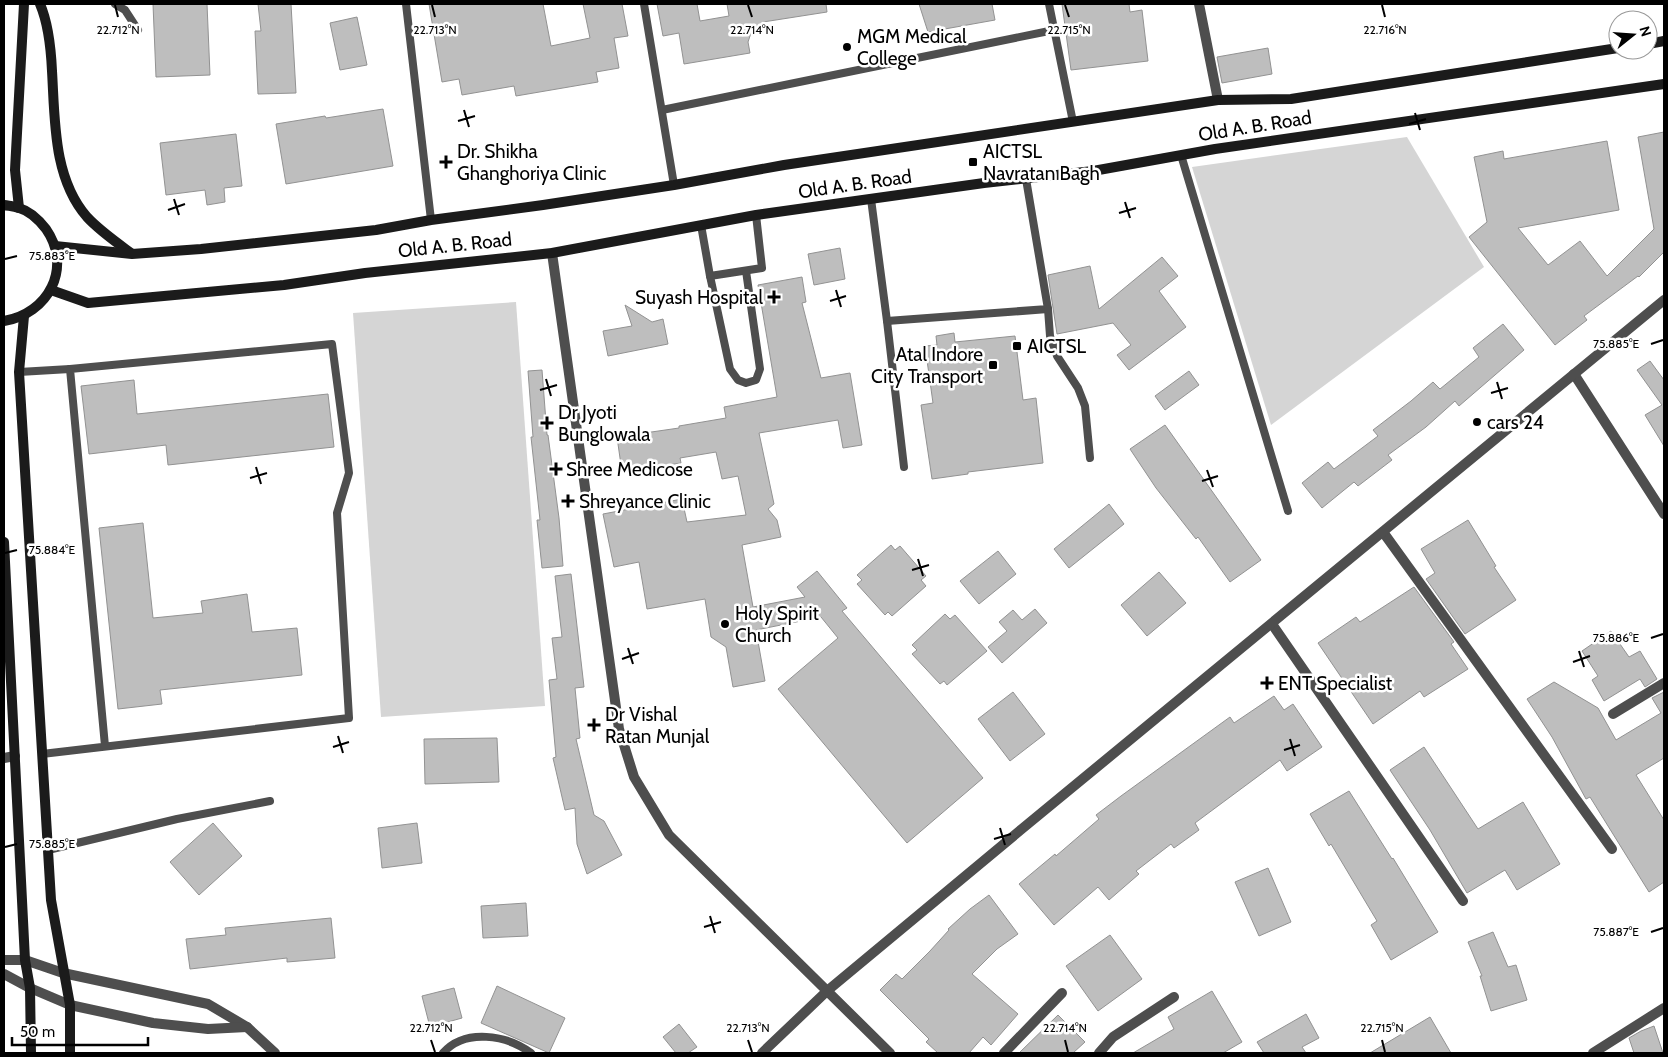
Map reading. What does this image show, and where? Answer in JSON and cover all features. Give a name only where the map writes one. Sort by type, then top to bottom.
[{"type":"main road","points":[[19,208],[15,170],[24,4]]},
{"type":"main road","points":[[40,4],[50,41],[58,153],[72,195],[97,228],[132,254]]},
{"type":"main road","name":"Old A. B. Road","points":[[55,246],[132,254],[201,249],[376,230],[431,220],[674,185],[784,165],[1218,100],[1291,99],[1608,50]]},
{"type":"main road","name":"Old A. B. Road","points":[[51,290],[88,303],[284,285],[364,273],[552,252],[756,215],[1093,171],[1329,132],[1664,84]]},
{"type":"main road","points":[[4,205],[19,208],[41,222],[55,246],[57,269],[51,290],[40,305],[24,316],[4,321]]},
{"type":"main road","points":[[24,316],[19,372],[51,900],[70,1005],[70,1053]]},
{"type":"main road","points":[[4,542],[26,960],[30,988],[31,1053]]},
{"type":"street","points":[[1199,4],[1218,100]]},
{"type":"street","points":[[552,252],[619,728],[634,777],[669,836],[890,1053]]},
{"type":"street","points":[[762,1053],[828,991],[1016,834],[1664,300]]},
{"type":"street","points":[[1574,374],[1664,514]]},
{"type":"street","points":[[1383,532],[1612,849]]},
{"type":"street","points":[[1272,624],[1463,901]]},
{"type":"street","points":[[1613,714],[1664,683]]},
{"type":"street","points":[[4,758],[15,756]]},
{"type":"street","points":[[4,960],[26,960],[63,973],[208,1004],[247,1027],[275,1053]]},
{"type":"street","points":[[4,974],[30,988],[70,1005],[153,1023],[208,1029],[247,1027]]},
{"type":"street","points":[[1004,1053],[1062,993]]},
{"type":"street","points":[[1099,1053],[1113,1037],[1174,996]]},
{"type":"street","points":[[1593,1053],[1664,1008]]},
{"type":"lane","points":[[115,4],[124,10],[138,30]]},
{"type":"lane","points":[[406,4],[431,220]]},
{"type":"lane","points":[[644,4],[674,185]]},
{"type":"lane","points":[[1049,4],[1073,122]]},
{"type":"lane","points":[[662,110],[1054,30]]},
{"type":"lane","points":[[1181,155],[1288,512]]},
{"type":"lane","points":[[1026,179],[1048,309],[1050,336],[1057,356],[1078,388],[1085,406],[1090,458]]},
{"type":"lane","points":[[871,199],[904,467]]},
{"type":"lane","points":[[710,276],[762,268],[756,215]]},
{"type":"lane","points":[[701,225],[730,369],[738,380],[746,383],[756,380],[760,370],[746,270]]},
{"type":"lane","points":[[887,321],[1048,309]]},
{"type":"lane","points":[[19,372],[70,369],[332,344],[349,474],[337,513],[349,718],[42,754]]},
{"type":"lane","points":[[70,369],[105,746]]},
{"type":"lane","points":[[48,850],[177,819],[270,801]]},
{"type":"lane","points":[[443,1053],[449,1046],[460,1041],[482,1037],[507,1041],[531,1053]]},
{"type":"shaded area","points":[[1407,137],[1484,267],[1271,425],[1192,167]]},
{"type":"shaded area","points":[[516,302],[545,706],[381,717],[353,313]]},
{"type":"building","points":[[153,4],[207,4],[210,75],[156,77]]},
{"type":"building","points":[[258,4],[291,4],[296,93],[258,94],[255,31],[261,31]]},
{"type":"building","points":[[429,4],[543,4],[551,46],[590,38],[583,4],[622,4],[628,36],[614,38],[619,68],[596,72],[598,82],[516,96],[514,86],[462,95],[459,79],[442,82]]},
{"type":"building","points":[[657,4],[697,4],[700,21],[729,16],[727,4],[826,4],[827,12],[763,22],[751,33],[748,42],[750,53],[684,64],[679,33],[663,36]]},
{"type":"building","points":[[919,4],[992,4],[995,20],[928,32]]},
{"type":"building","points":[[1062,4],[1129,4],[1130,12],[1142,10],[1148,61],[1071,70]]},
{"type":"building","points":[[357,17],[367,65],[340,70],[330,23]]},
{"type":"building","points":[[1268,48],[1272,74],[1222,83],[1217,57]]},
{"type":"building","points":[[383,109],[393,166],[286,184],[276,124]]},
{"type":"building","points":[[1664,132],[1664,252],[1639,277],[1584,316],[1587,320],[1555,345],[1469,237],[1487,222],[1474,157],[1503,151],[1504,159],[1607,141],[1619,210],[1518,228],[1548,265],[1580,241],[1607,276],[1654,229],[1638,137]]},
{"type":"building","points":[[236,134],[242,186],[224,188],[225,202],[207,205],[205,190],[166,195],[160,143]]},
{"type":"building","points":[[840,248],[845,279],[814,285],[808,254]]},
{"type":"building","points":[[1162,257],[1178,276],[1159,291],[1186,327],[1129,370],[1117,355],[1131,345],[1113,323],[1057,334],[1048,275],[1090,266],[1099,309]]},
{"type":"building","points":[[802,277],[806,302],[802,303],[821,378],[850,373],[862,445],[843,448],[838,420],[759,433],[774,504],[768,509],[777,520],[781,537],[742,545],[753,607],[805,597],[797,587],[817,571],[847,608],[842,611],[983,778],[907,843],[778,689],[838,638],[821,617],[756,630],[765,681],[733,687],[726,647],[711,637],[705,599],[647,609],[639,562],[614,567],[603,514],[682,499],[687,522],[746,515],[738,476],[722,479],[716,452],[680,458],[681,463],[622,472],[617,437],[679,428],[679,426],[726,418],[724,407],[777,397],[758,285]]},
{"type":"building","points":[[625,305],[652,322],[663,319],[668,344],[608,356],[603,331],[632,326]]},
{"type":"building","points":[[1503,324],[1524,350],[1459,406],[1455,401],[1426,427],[1388,455],[1392,460],[1358,486],[1354,482],[1322,508],[1302,483],[1328,462],[1334,469],[1378,436],[1373,430],[1433,382],[1440,389],[1479,357],[1473,348]]},
{"type":"building","points":[[954,333],[955,342],[1015,336],[1023,400],[1036,398],[1043,463],[968,472],[968,474],[932,479],[921,405],[933,403],[925,346],[937,345],[936,336]]},
{"type":"building","points":[[1650,361],[1664,380],[1664,446],[1645,415],[1662,405],[1637,370]]},
{"type":"building","points":[[542,370],[547,435],[559,518],[563,566],[542,568],[537,520],[540,520],[531,437],[533,437],[528,371]]},
{"type":"building","points":[[1189,371],[1199,385],[1165,410],[1155,396]]},
{"type":"building","points":[[134,380],[137,414],[328,394],[334,447],[168,465],[166,445],[89,454],[81,386]]},
{"type":"building","points":[[1165,425],[1261,560],[1230,582],[1198,537],[1196,539],[1156,488],[1130,449]]},
{"type":"building","points":[[1109,504],[1124,524],[1069,568],[1054,549]]},
{"type":"building","points":[[1468,520],[1496,566],[1494,567],[1516,600],[1465,634],[1426,579],[1435,573],[1421,549]]},
{"type":"building","points":[[143,523],[153,618],[203,613],[201,601],[247,594],[252,632],[297,628],[302,675],[160,690],[162,704],[118,709],[99,528]]},
{"type":"building","points":[[891,545],[895,550],[900,546],[926,576],[921,580],[926,586],[892,616],[888,612],[885,615],[857,584],[862,580],[857,575]]},
{"type":"building","points":[[998,551],[1016,574],[979,604],[960,581]]},
{"type":"building","points":[[1159,572],[1186,603],[1147,636],[1121,605]]},
{"type":"building","points":[[571,574],[584,687],[575,688],[580,738],[576,739],[594,815],[604,821],[622,855],[587,874],[577,844],[575,808],[565,810],[553,758],[556,757],[549,680],[557,679],[552,638],[562,637],[555,576]]},
{"type":"building","points":[[1414,587],[1454,642],[1451,644],[1468,669],[1424,697],[1420,691],[1373,724],[1318,643],[1356,617],[1360,622]]},
{"type":"building","points":[[1035,609],[1047,623],[1002,663],[988,647],[1007,631],[999,622],[1013,610],[1022,620]]},
{"type":"building","points":[[945,614],[950,619],[955,615],[987,651],[947,685],[944,681],[940,684],[912,654],[917,650],[912,645]]},
{"type":"building","points":[[1611,631],[1629,657],[1640,651],[1657,679],[1645,687],[1640,679],[1604,701],[1592,680],[1598,676],[1582,651]]},
{"type":"building","points":[[1554,682],[1598,708],[1616,740],[1661,713],[1652,698],[1664,692],[1664,758],[1636,775],[1664,820],[1664,882],[1649,892],[1590,797],[1586,799],[1552,737],[1527,699]]},
{"type":"building","points":[[1013,692],[1045,734],[1010,761],[978,719]]},
{"type":"building","points":[[1274,696],[1284,710],[1293,704],[1322,747],[1287,771],[1280,760],[1195,823],[1199,830],[1174,848],[1171,844],[1136,871],[1139,874],[1109,900],[1098,887],[1054,925],[1019,884],[1055,854],[1056,856],[1099,819],[1096,815],[1121,796],[1230,717],[1234,723]]},
{"type":"building","points":[[497,738],[499,782],[425,784],[424,739]]},
{"type":"building","points":[[1424,747],[1478,829],[1523,802],[1560,864],[1517,890],[1505,870],[1467,893],[1430,830],[1390,770]]},
{"type":"building","points":[[1349,791],[1438,932],[1391,960],[1371,925],[1377,921],[1331,844],[1329,846],[1310,814]]},
{"type":"building","points":[[213,823],[242,856],[199,895],[170,862]]},
{"type":"building","points":[[417,823],[422,863],[382,868],[378,828]]},
{"type":"building","points":[[1268,868],[1291,922],[1259,936],[1235,882]]},
{"type":"building","points":[[989,895],[1018,934],[997,949],[972,974],[1018,1014],[991,1045],[983,1037],[969,1053],[938,1053],[926,1042],[929,1039],[880,990],[896,974],[902,979],[930,951],[948,929]]},
{"type":"building","points":[[526,903],[528,936],[483,938],[481,906]]},
{"type":"building","points":[[331,918],[335,958],[287,962],[287,958],[190,969],[186,939],[226,935],[225,928]]},
{"type":"building","points":[[1493,932],[1508,967],[1516,965],[1527,1000],[1491,1011],[1480,976],[1482,976],[1468,942]]},
{"type":"building","points":[[1110,935],[1142,979],[1098,1011],[1066,966]]},
{"type":"building","points":[[497,986],[565,1018],[549,1053],[481,1023]]},
{"type":"building","points":[[454,988],[462,1018],[430,1027],[422,996]]},
{"type":"building","points":[[1212,991],[1242,1042],[1223,1053],[1133,1053],[1174,1029],[1168,1017]]},
{"type":"building","points":[[1306,1014],[1319,1038],[1302,1047],[1306,1053],[1264,1053],[1257,1042]]},
{"type":"building","points":[[1058,1015],[1085,1042],[1073,1053],[1019,1053]]},
{"type":"building","points":[[1430,1017],[1451,1053],[1370,1053]]},
{"type":"building","points":[[679,1024],[697,1047],[688,1053],[676,1053],[663,1037]]},
{"type":"building","points":[[1654,1026],[1663,1053],[1634,1053],[1629,1038]]},
{"type":"place","name":"MGM Medical College","points":[[847,47]]},
{"type":"place","name":"Dr. Shikha Ghanghoriya Clinic","points":[[446,162]]},
{"type":"place","name":"AICTSL Navratan Bagh","points":[[973,162]]},
{"type":"place","name":"Suyash Hospital","points":[[774,297]]},
{"type":"place","name":"AICTSL","points":[[1017,346]]},
{"type":"place","name":"Atal Indore City Transport","points":[[993,365]]},
{"type":"place","name":"cars 24","points":[[1477,422]]},
{"type":"place","name":"Dr Jyoti Bunglowala","points":[[547,423]]},
{"type":"place","name":"Shree Medicose","points":[[556,469]]},
{"type":"place","name":"Shreyance Clinic","points":[[568,501]]},
{"type":"place","name":"Holy Spirit Church","points":[[725,624]]},
{"type":"place","name":"ENT Specialist","points":[[1267,683]]},
{"type":"place","name":"Dr Vishal Ratan Munjal","points":[[594,725]]}]
